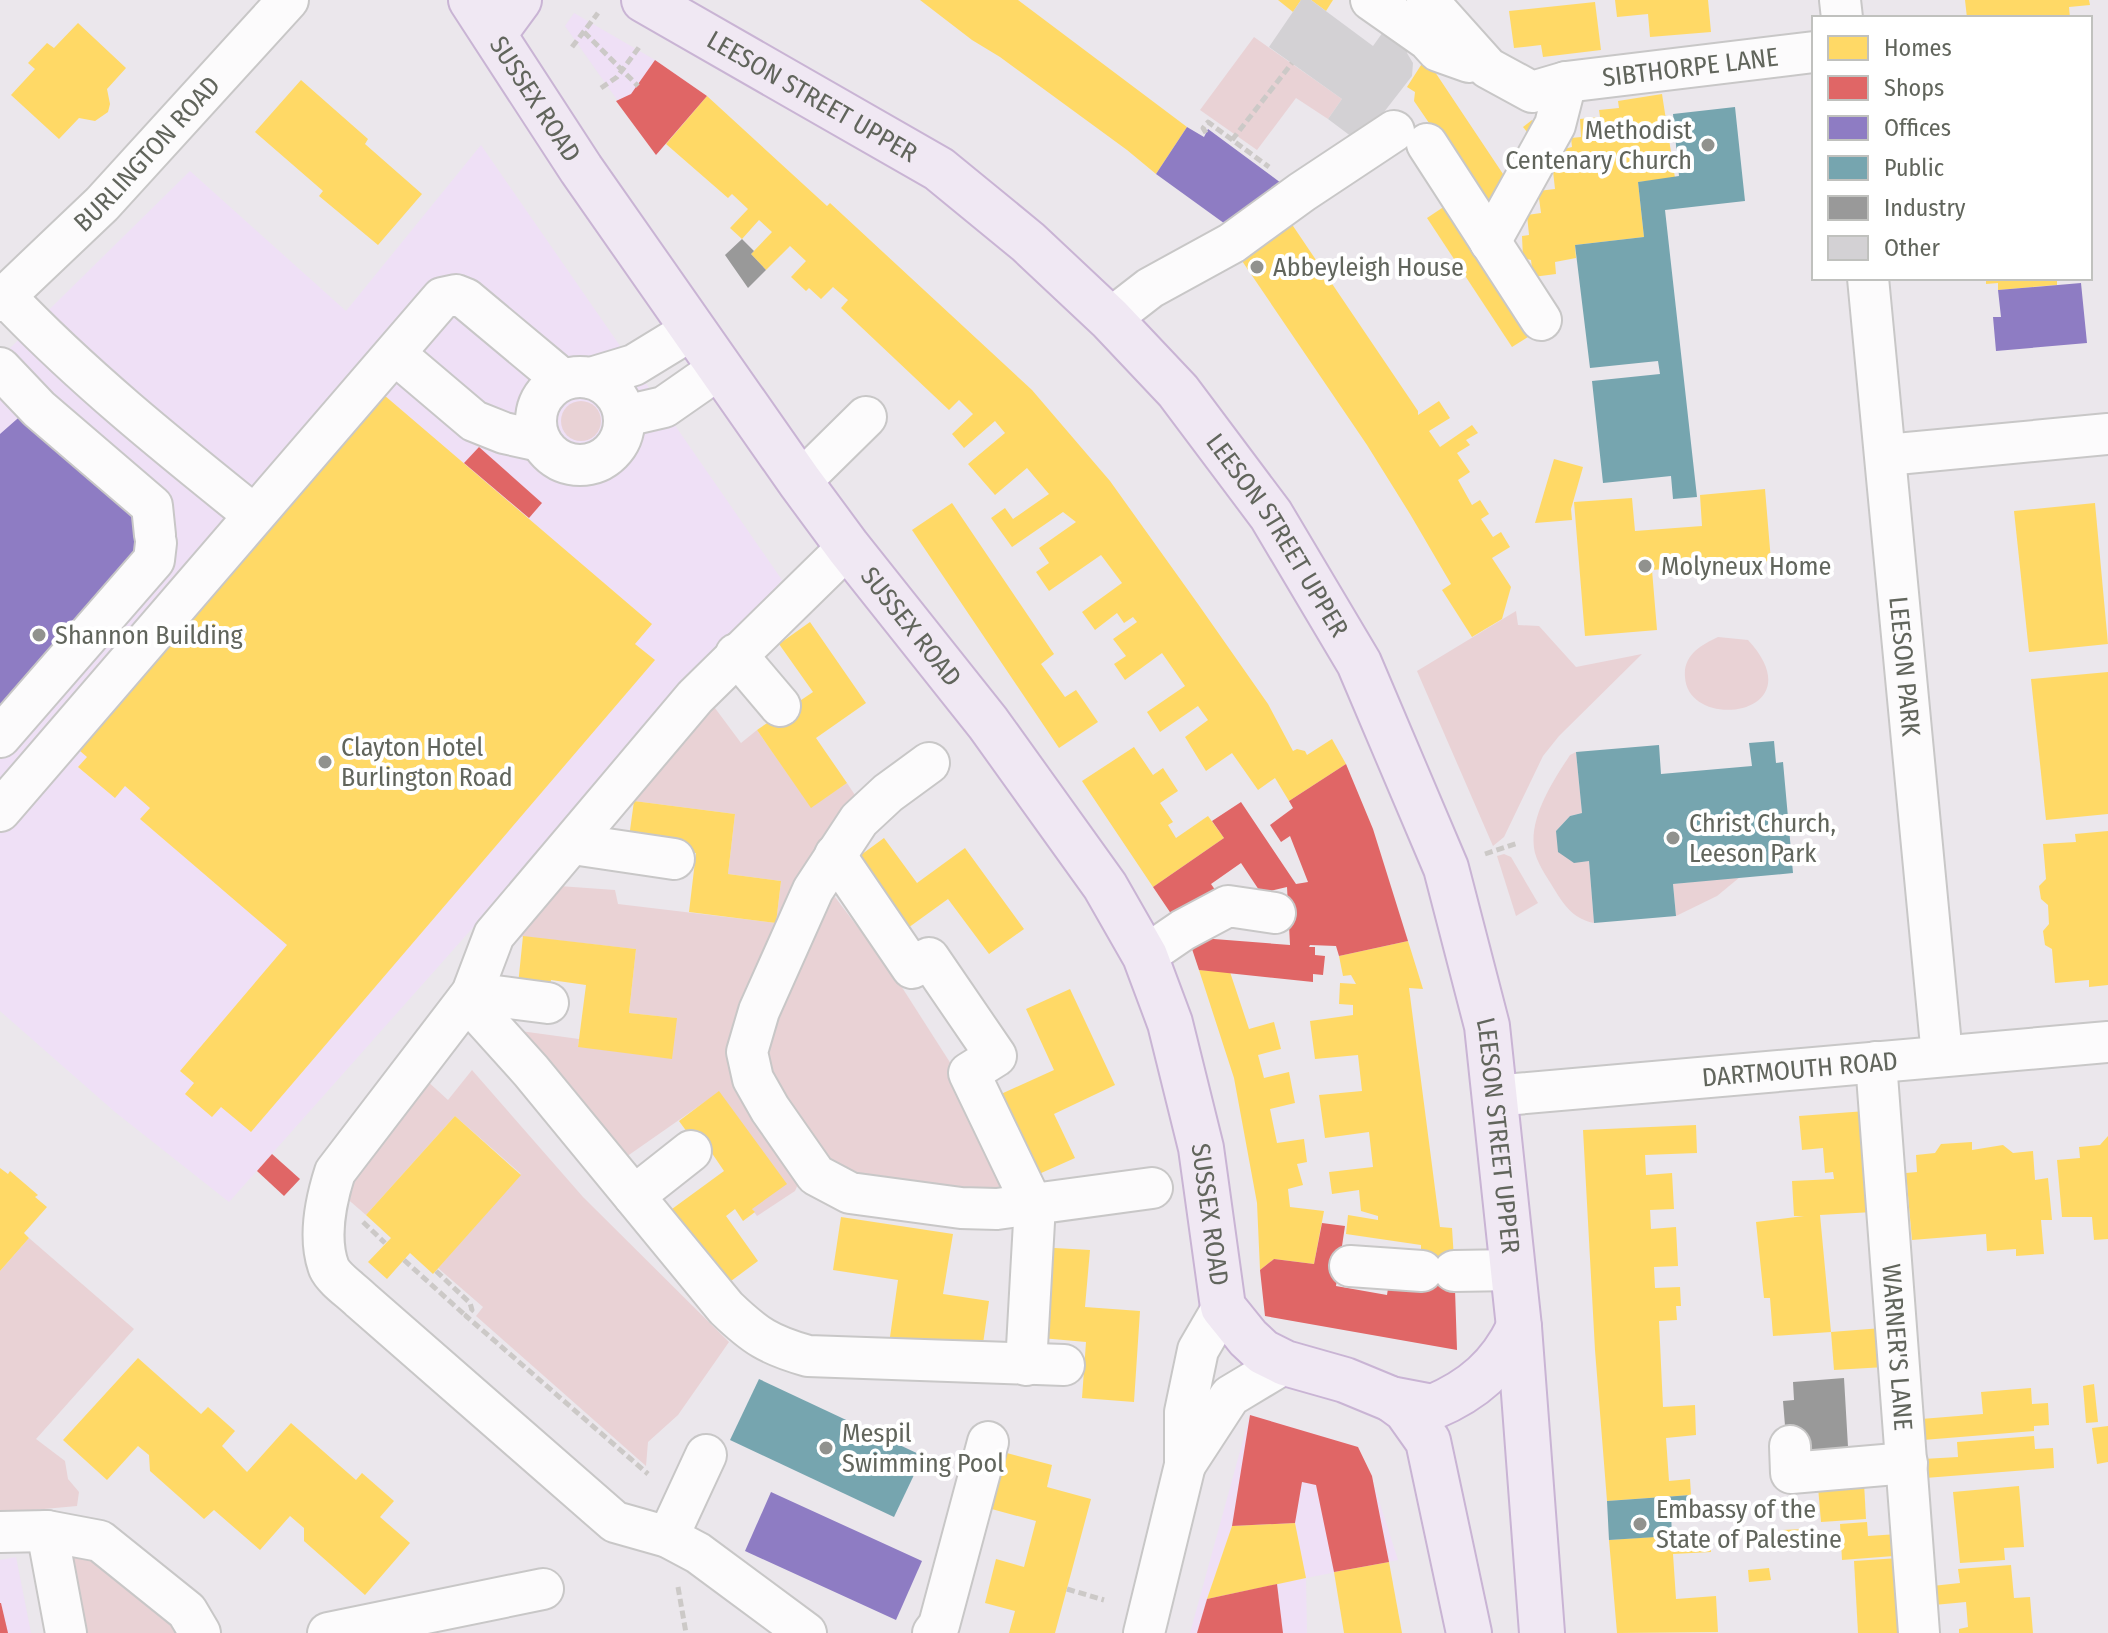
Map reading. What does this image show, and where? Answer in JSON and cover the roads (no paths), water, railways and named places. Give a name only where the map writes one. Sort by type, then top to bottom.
[{"type":"main road","name":"LEESON STREET UPPER","points":[[644,0],[939,169],[1028,242],[1110,319],[1178,391],[1271,515],[1359,663],[1446,868],[1487,1026],[1519,1327],[1542,1633]]},
{"type":"main road","name":"SUSSEX ROAD","points":[[495,11],[574,159],[800,482],[988,723],[1105,886],[1145,956],[1170,1023],[1201,1148],[1223,1307]]},
{"type":"main road","points":[[1223,1307],[1263,1352],[1285,1363],[1315,1370],[1391,1399],[1433,1407],[1476,1384],[1507,1352],[1519,1327]]},
{"type":"main road","points":[[1391,1399],[1406,1410],[1428,1441],[1469,1633]]},
{"type":"street","name":"BURLINGTON ROAD","points":[[2,299],[102,204],[288,0]]},
{"type":"street","points":[[1371,0],[1428,40],[1438,51],[1488,68]]},
{"type":"street","name":"SIBTHORPE LANE","points":[[1427,0],[1488,68],[1532,92],[1566,82],[1812,52]]},
{"type":"street","name":"SIBTHORPE LANE","points":[[1490,242],[1555,125],[1566,82]]},
{"type":"street","points":[[1110,319],[1150,288],[1232,243],[1302,192],[1410,138],[1490,242],[1541,320]]},
{"type":"street","name":"LEESON PARK","points":[[1868,280],[1942,1056]]},
{"type":"street","points":[[0,811],[442,298],[456,295],[466,299],[577,379],[603,383],[614,391],[625,416],[621,439],[614,451],[592,464],[567,464],[522,437],[486,405],[402,346]]},
{"type":"street","points":[[2,299],[173,450],[254,515]]},
{"type":"street","points":[[522,437],[536,428],[536,413],[541,399],[551,388],[634,365],[693,329]]},
{"type":"street","points":[[0,368],[39,409],[152,506],[155,539],[154,560],[0,737]]},
{"type":"street","points":[[625,416],[664,407],[720,368]]},
{"type":"street","points":[[800,482],[866,417]]},
{"type":"street","points":[[1886,455],[2108,434]]},
{"type":"street","points":[[806,1633],[698,1553],[672,1555],[615,1522],[330,1270],[325,1237],[325,1204],[335,1172],[470,997],[494,935],[695,697],[848,547]]},
{"type":"street","points":[[736,654],[780,706]]},
{"type":"street","points":[[929,763],[888,793],[859,820],[813,890],[759,1011],[747,1052],[753,1079],[816,1175],[850,1193],[961,1208],[997,1209],[1152,1188]]},
{"type":"street","points":[[573,844],[674,859]]},
{"type":"street","points":[[470,997],[726,1308],[748,1329],[774,1346],[808,1356],[1045,1365],[1032,1204],[969,1073],[996,1056],[929,958],[912,968],[835,855]]},
{"type":"street","points":[[1145,956],[1183,930],[1228,906],[1275,913]]},
{"type":"street","points":[[470,997],[548,1003]]},
{"type":"street","name":"DARTMOUTH ROAD","points":[[1493,1096],[2108,1042]]},
{"type":"street","name":"WARNER'S LANE","points":[[1876,1062],[1919,1633]]},
{"type":"street","points":[[634,1196],[691,1151]]},
{"type":"street","points":[[1350,1266],[1438,1271],[1513,1270]]},
{"type":"street","points":[[1144,1633],[1185,1465],[1185,1412],[1198,1350],[1223,1307]]},
{"type":"street","points":[[1185,1465],[1230,1396],[1285,1363]]},
{"type":"street","points":[[933,1633],[939,1625],[988,1442]]},
{"type":"street","points":[[1790,1446],[1791,1473],[1907,1463]]},
{"type":"street","points":[[672,1555],[706,1455]]},
{"type":"street","points":[[0,1532],[47,1531],[100,1541],[187,1611],[200,1633]]},
{"type":"street","points":[[47,1531],[66,1633]]},
{"type":"street","points":[[328,1633],[543,1589]]},
{"type":"place","name":"Methodist Centenary Church","points":[[1708,145]]},
{"type":"place","name":"Abbeyleigh House","points":[[1257,267]]},
{"type":"place","name":"Molyneux Home","points":[[1645,566]]},
{"type":"place","name":"Shannon Building","points":[[39,635]]},
{"type":"place","name":"Clayton Hotel Burlington Road","points":[[325,762]]},
{"type":"place","name":"Christ Church, Leeson Park","points":[[1673,838]]},
{"type":"place","name":"Mespil Swimming Pool","points":[[826,1448]]},
{"type":"place","name":"Embassy of the State of Palestine","points":[[1640,1524]]}]
